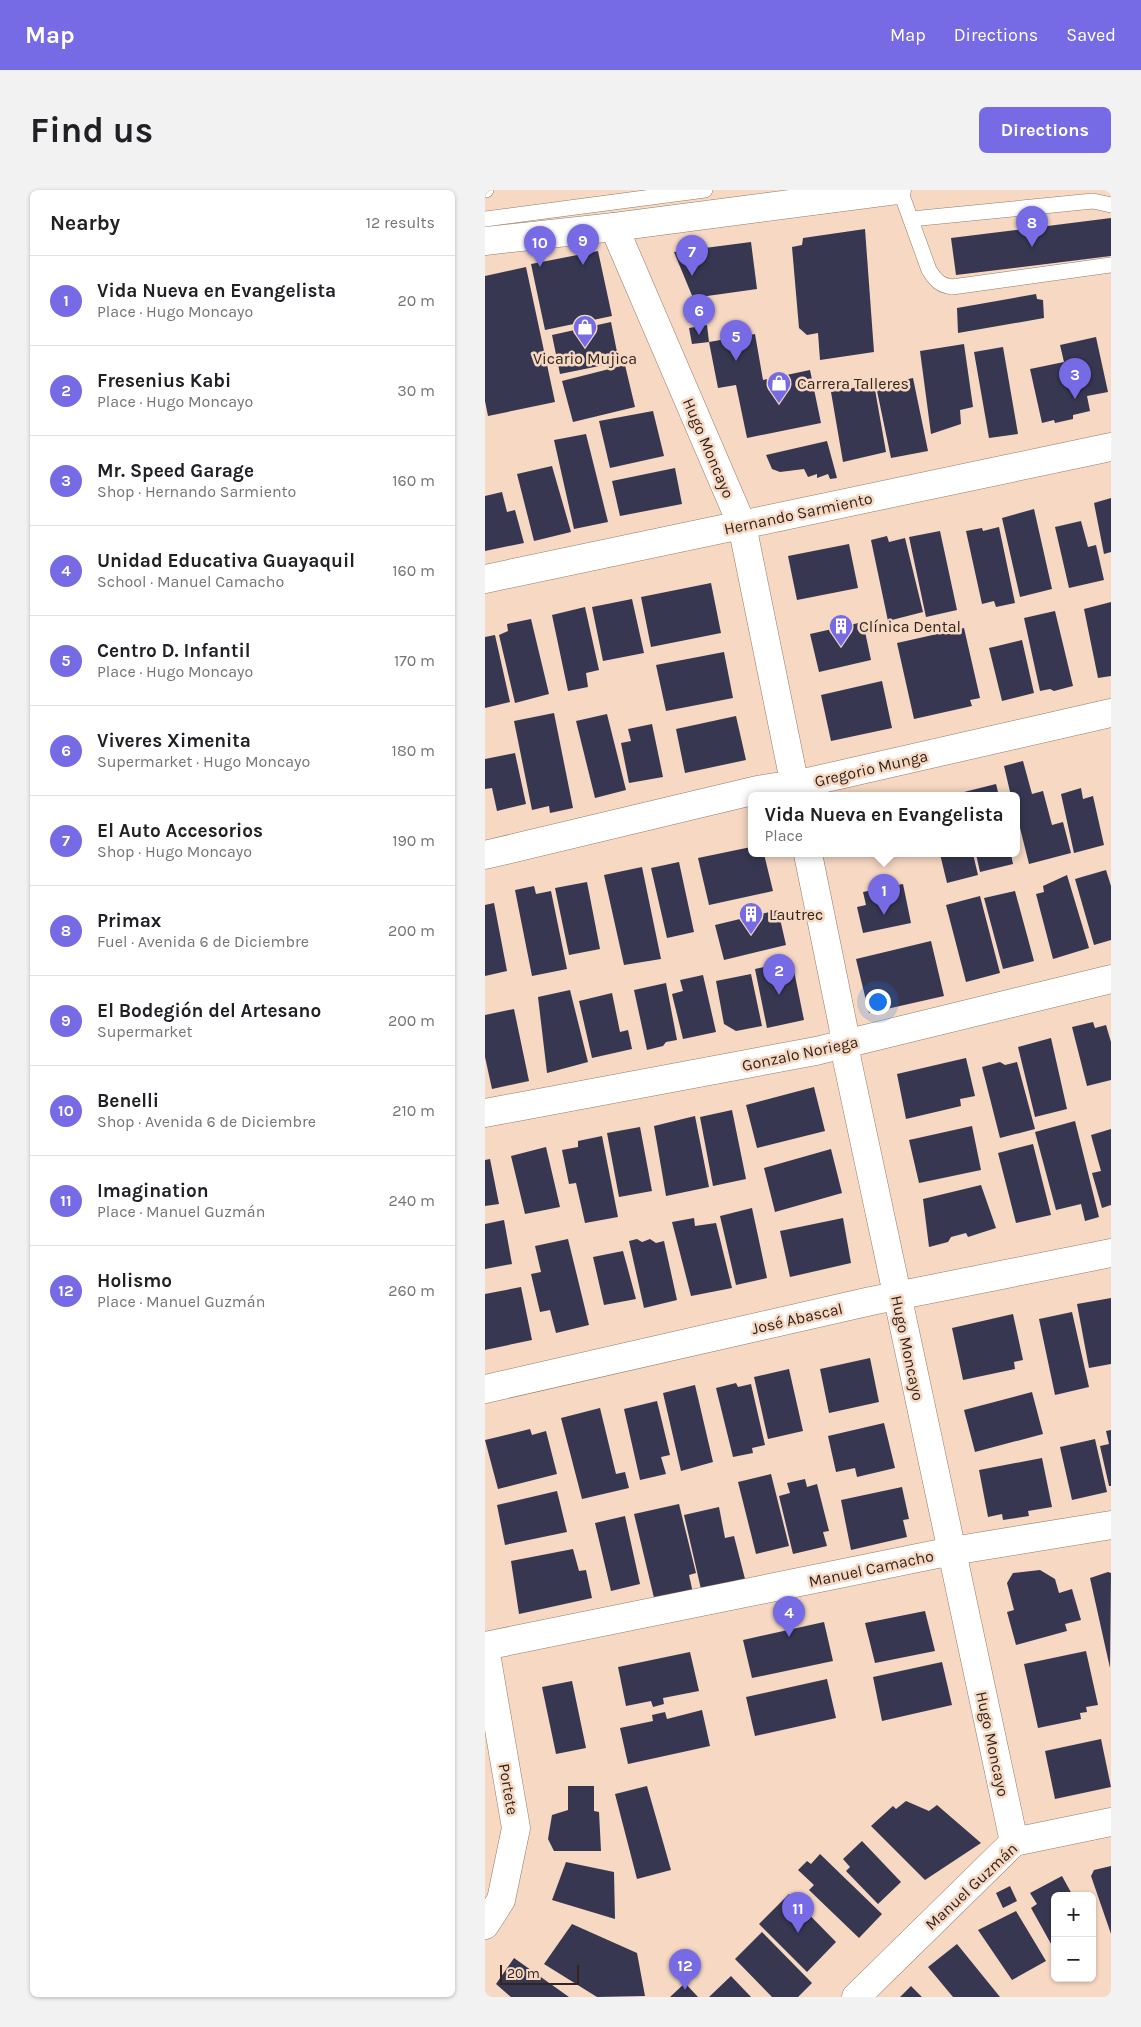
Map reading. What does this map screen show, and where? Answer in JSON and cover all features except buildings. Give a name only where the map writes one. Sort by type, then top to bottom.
[{"type":"street","points":[[485,241],[614,227],[899,190]]},
{"type":"street","name":"Hugo Moncayo","points":[[614,227],[742,525],[796,790]]},
{"type":"street","name":"Hernando Sarmiento","points":[[485,578],[1111,447]]},
{"type":"street","name":"Gregorio Munga","points":[[749,792],[757,790],[796,790],[1111,713]]},
{"type":"street","name":"Gregorio Munga","points":[[485,855],[748,792]]},
{"type":"street","name":"Hugo Moncayo","points":[[809,857],[897,1295],[1014,1842]]},
{"type":"street","name":"Gonzalo Noriega","points":[[485,1113],[845,1044],[1111,978]]},
{"type":"street","name":"José Abascal","points":[[485,1389],[897,1295],[1111,1253]]},
{"type":"street","name":"Manuel Camacho","points":[[485,1647],[952,1551],[1111,1525]]},
{"type":"street","name":"Portete","points":[[485,1647],[516,1828],[501,1900],[485,1925]]},
{"type":"street","name":"Manuel Guzmán","points":[[856,1997],[1014,1842],[1111,1822]]},
{"type":"lane","points":[[485,218],[705,190]]},
{"type":"lane","points":[[899,190],[929,270],[936,281],[942,286],[952,287],[1111,265]]},
{"type":"lane","points":[[911,219],[1093,200],[1111,205]]},
{"type":"place","name":"Primax","points":[[1032,247]]},
{"type":"place","name":"El Bodegión del Artesano","points":[[583,265]]},
{"type":"place","name":"Benelli","points":[[540,267]]},
{"type":"place","name":"El Auto Accesorios","points":[[692,276]]},
{"type":"place","name":"Viveres Ximenita","points":[[699,335]]},
{"type":"place","name":"Vicario Mujica","points":[[585,348]]},
{"type":"place","name":"Centro D. Infantil","points":[[736,361]]},
{"type":"place","name":"Mr. Speed Garage","points":[[1075,399]]},
{"type":"place","name":"Carrera Talleres","points":[[779,404]]},
{"type":"place","name":"Clínica Dental","points":[[841,647]]},
{"type":"place","name":"Vida Nueva en Evangelista","points":[[884,915]]},
{"type":"place","name":"Lautrec","points":[[751,935]]},
{"type":"place","name":"Fresenius Kabi","points":[[779,995]]},
{"type":"place","name":"Unidad Educativa Guayaquil","points":[[789,1637]]},
{"type":"place","name":"Imagination","points":[[798,1933]]},
{"type":"place","name":"Holismo","points":[[685,1990]]}]
